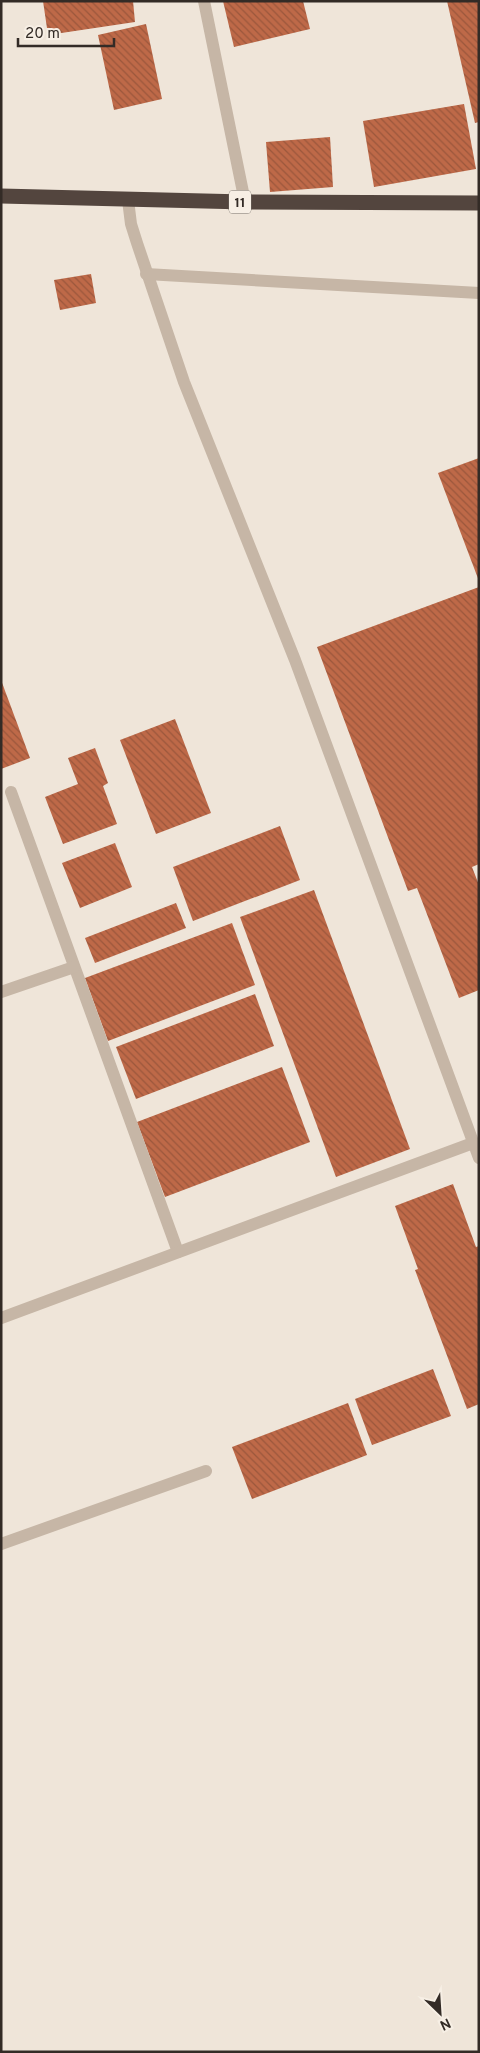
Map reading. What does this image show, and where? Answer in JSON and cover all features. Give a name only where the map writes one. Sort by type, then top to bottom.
[{"type":"highway","name":"11","points":[[1,196],[245,202],[479,203]]},
{"type":"street","points":[[204,1],[245,202]]},
{"type":"street","points":[[128,200],[131,224],[146,274],[184,382],[295,660],[479,1158]]},
{"type":"street","points":[[146,274],[479,294]]},
{"type":"street","points":[[10,792],[178,1252]]},
{"type":"street","points":[[1,992],[74,967]]},
{"type":"street","points":[[1,1318],[473,1143]]},
{"type":"street","points":[[1,1544],[206,1471]]},
{"type":"building","points":[[43,1],[133,1],[135,22],[48,35]]},
{"type":"building","points":[[223,1],[303,1],[310,29],[234,47]]},
{"type":"building","points":[[447,1],[479,1],[479,122],[475,123]]},
{"type":"building","points":[[146,24],[162,99],[114,110],[98,35]]},
{"type":"building","points":[[464,104],[476,169],[374,187],[363,121]]},
{"type":"building","points":[[330,137],[333,187],[270,192],[266,142]]},
{"type":"building","points":[[91,274],[96,303],[60,310],[54,280]]},
{"type":"building","points":[[479,458],[479,581],[438,473]]},
{"type":"building","points":[[479,587],[479,864],[472,867],[479,885],[479,990],[459,998],[417,888],[408,891],[317,647]]},
{"type":"building","points":[[1,680],[30,758],[1,769]]},
{"type":"building","points":[[175,719],[211,813],[156,834],[120,740]]},
{"type":"building","points":[[95,748],[108,783],[103,786],[117,824],[63,844],[45,797],[78,784],[68,758]]},
{"type":"building","points":[[280,826],[300,880],[193,921],[173,867]]},
{"type":"building","points":[[115,843],[132,887],[80,908],[62,863]]},
{"type":"building","points":[[314,890],[410,1149],[336,1177],[240,917]]},
{"type":"building","points":[[176,903],[186,928],[95,963],[85,938]]},
{"type":"building","points":[[232,923],[255,985],[108,1041],[85,978]]},
{"type":"building","points":[[255,994],[274,1046],[136,1099],[116,1047]]},
{"type":"building","points":[[282,1067],[310,1142],[165,1197],[137,1122]]},
{"type":"building","points":[[453,1184],[476,1247],[479,1246],[479,1404],[467,1409],[415,1270],[418,1269],[395,1206]]},
{"type":"building","points":[[433,1369],[451,1416],[372,1445],[355,1399]]},
{"type":"building","points":[[348,1403],[367,1455],[252,1499],[232,1447]]}]
